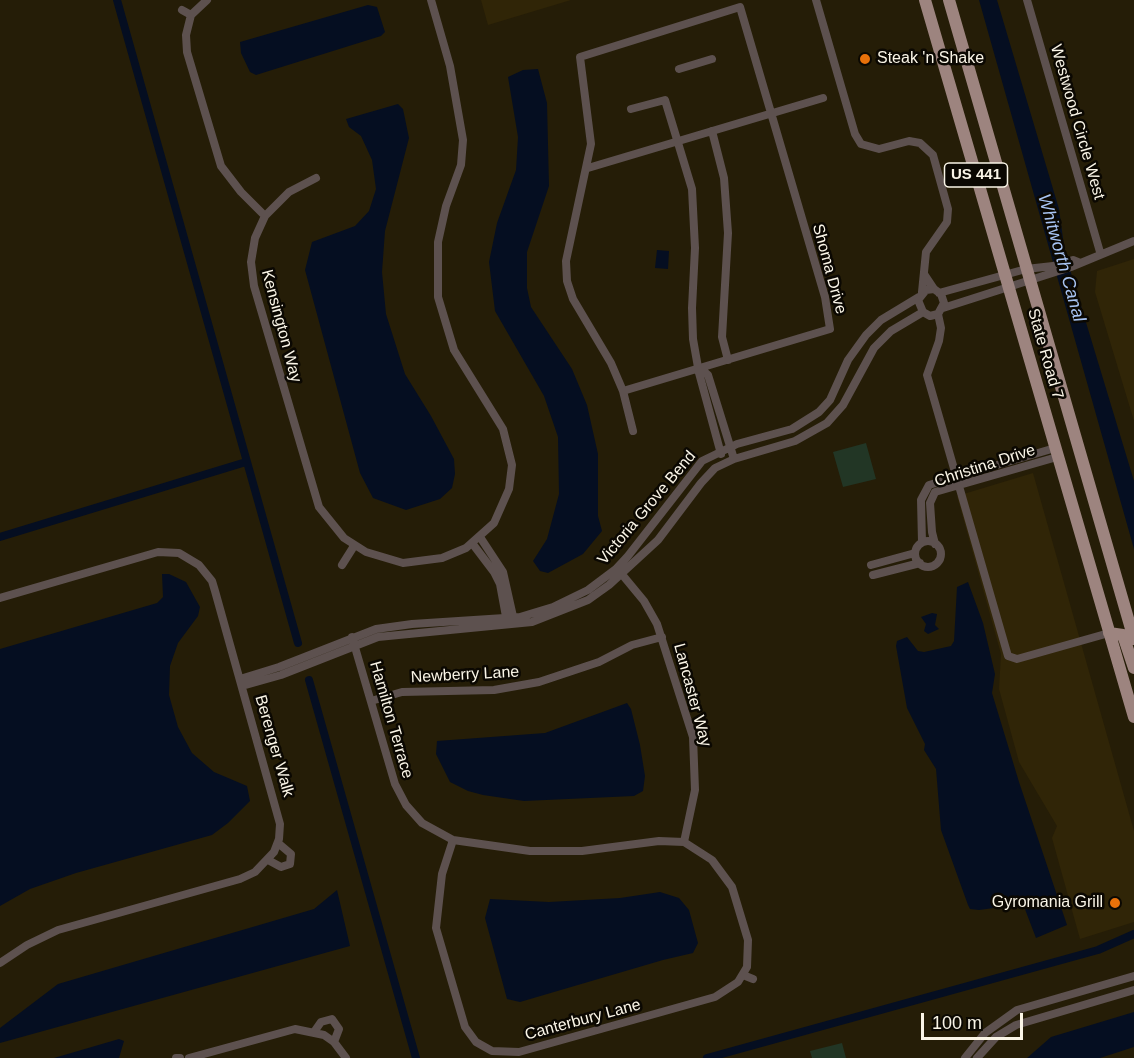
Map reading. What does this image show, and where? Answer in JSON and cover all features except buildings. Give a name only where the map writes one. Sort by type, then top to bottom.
[{"type":"main road","name":"State Road 7","points":[[925,0],[1134,717]]},
{"type":"main road","name":"State Road 7","points":[[949,0],[1134,639]]},
{"type":"main road","points":[[1081,538],[1092,556],[1098,578],[1109,586],[1118,585]]},
{"type":"main road","points":[[1109,633],[1123,635],[1134,668]]},
{"type":"street","points":[[207,0],[191,15],[186,35],[187,52],[221,166],[241,192],[265,216],[289,192],[316,178]]},
{"type":"street","name":"Kensington Way","points":[[265,216],[252,250],[254,286],[319,507],[334,529],[354,546],[390,561],[416,563],[442,558],[472,543],[494,523],[506,501],[512,465],[503,429],[454,350],[438,297],[438,242],[446,206],[461,165],[463,140],[450,66],[431,0]]},
{"type":"street","points":[[816,0],[855,134],[861,144],[879,149],[909,141],[920,142],[933,155],[948,209],[945,229],[926,252],[919,304],[934,313]]},
{"type":"street","name":"Westwood Circle West","points":[[1027,0],[1101,252]]},
{"type":"street","name":"Shoma Drive","points":[[623,392],[830,329],[825,297],[740,7],[580,57],[591,144],[588,168],[566,261],[567,281],[573,299],[597,336],[623,392],[633,431]]},
{"type":"street","points":[[182,10],[191,15]]},
{"type":"street","points":[[679,69],[712,59]]},
{"type":"street","points":[[588,168],[823,98]]},
{"type":"street","points":[[631,109],[665,100],[678,141],[693,200],[695,248],[693,339],[724,463]]},
{"type":"street","points":[[712,131],[724,178],[728,233],[722,337],[728,360]]},
{"type":"street","points":[[937,291],[1005,274],[1027,275],[1054,269],[1134,241]]},
{"type":"street","points":[[1027,275],[1054,269]]},
{"type":"street","points":[[924,274],[937,291],[933,324],[940,332],[927,375],[1008,656],[1017,659],[1109,633]]},
{"type":"street","name":"Victoria Grove Bend","points":[[241,682],[395,626],[511,622],[571,599],[619,572],[658,540],[701,483],[724,463],[795,441],[827,423],[843,405],[874,348],[891,331],[934,313],[1009,287],[1027,275]]},
{"type":"street","name":"Victoria Grove Bend","points":[[619,572],[693,470],[720,451],[792,429],[819,412],[830,400],[848,360],[866,335],[887,316],[921,295],[937,291]]},
{"type":"street","points":[[699,368],[708,375],[734,459]]},
{"type":"street","name":"Christina Drive","points":[[922,542],[921,500],[929,485],[957,476],[1056,453]]},
{"type":"street","name":"Christina Drive","points":[[935,544],[932,532],[932,497],[936,492],[1056,453]]},
{"type":"street","points":[[480,537],[503,572],[511,622]]},
{"type":"street","points":[[871,565],[915,553],[922,542],[935,544],[940,555],[935,565],[925,567],[915,553]]},
{"type":"street","points":[[472,543],[494,572],[500,584],[511,622]]},
{"type":"street","points":[[342,565],[354,546]]},
{"type":"street","name":"Berenger Walk","points":[[0,598],[147,554],[179,553],[199,565],[212,581],[277,808],[280,824],[278,843]]},
{"type":"street","points":[[873,575],[920,563]]},
{"type":"street","name":"Lancaster Way","points":[[619,572],[644,601],[662,637],[693,737],[695,755],[693,808],[684,842]]},
{"type":"street","name":"Newberry Lane","points":[[370,701],[402,692],[494,690],[539,682],[599,662],[632,645],[662,637]]},
{"type":"street","name":"Hamilton Terrace","points":[[353,640],[400,795],[422,823],[453,840],[504,849],[556,852],[608,849],[659,841],[684,842]]},
{"type":"street","name":"Canterbury Lane","points":[[453,840],[438,892],[436,928],[465,1028],[482,1051],[510,1053],[715,997],[731,988],[743,975]]},
{"type":"street","points":[[684,842],[712,860],[732,887],[749,949],[743,975],[753,979]]},
{"type":"street","points":[[0,963],[27,945],[58,930],[240,879],[255,872],[268,860],[278,843],[291,854],[290,864],[281,867],[268,860]]},
{"type":"street","points":[[965,1058],[984,1033],[1017,1010],[1134,976]]},
{"type":"street","points":[[977,1058],[996,1037],[1016,1024],[1134,990]]},
{"type":"street","points":[[314,1032],[321,1022],[332,1019],[339,1029],[334,1042]]},
{"type":"street","points":[[189,1058],[283,1031],[314,1032],[334,1042],[346,1058]]},
{"type":"shaded area","points":[[481,0],[571,0],[488,25]]},
{"type":"shaded area","points":[[1134,259],[1134,421],[1095,292],[1097,271]]},
{"type":"shaded area","points":[[1033,473],[1134,831],[1134,922],[1080,939],[1052,838],[1057,826],[1019,762],[999,689],[1001,654],[957,496]]},
{"type":"green space","points":[[866,443],[876,479],[843,487],[833,452]]},
{"type":"green space","points":[[842,1043],[846,1058],[812,1058],[810,1051]]},
{"type":"water","name":"Whitworth Canal","points":[[979,0],[997,0],[1059,209],[1065,253],[1134,481],[1134,549]]},
{"type":"water","points":[[368,5],[377,7],[385,32],[381,36],[256,75],[250,72],[241,53],[240,42]]},
{"type":"water","points":[[538,69],[547,103],[549,186],[527,252],[527,288],[531,307],[572,369],[587,405],[598,454],[598,516],[602,531],[583,554],[548,573],[540,571],[533,561],[547,539],[559,494],[558,437],[544,396],[495,311],[489,262],[497,223],[516,170],[518,137],[508,77],[523,70]]},
{"type":"water","points":[[398,104],[403,109],[409,138],[385,231],[382,272],[386,314],[405,374],[454,459],[455,474],[452,488],[440,499],[406,510],[373,498],[360,473],[305,270],[312,242],[355,226],[369,211],[376,189],[372,160],[361,136],[349,127],[346,119]]},
{"type":"water","points":[[657,250],[669,251],[668,269],[655,268]]},
{"type":"water","points":[[162,574],[169,574],[186,582],[200,607],[198,616],[178,643],[170,666],[169,695],[178,727],[192,753],[214,772],[247,786],[250,801],[212,835],[76,873],[30,889],[0,906],[0,649],[157,603],[163,597]]},
{"type":"water","points":[[968,582],[983,623],[995,674],[992,693],[1067,925],[1036,938],[1023,904],[979,910],[970,909],[941,830],[936,769],[924,750],[925,744],[907,708],[897,641],[907,637],[918,651],[924,652],[951,646],[954,641],[957,587]]},
{"type":"water","points":[[932,613],[937,614],[935,625],[939,629],[928,634],[924,631],[926,624],[921,617]]},
{"type":"water","points":[[627,703],[631,709],[640,745],[645,776],[643,791],[634,796],[524,801],[483,795],[450,782],[436,754],[437,741],[545,733]]},
{"type":"water","points":[[337,890],[350,946],[0,1043],[0,1028],[58,984],[314,909]]},
{"type":"water","points":[[660,892],[679,898],[689,910],[698,943],[693,953],[520,1002],[507,999],[485,918],[490,899],[549,902],[620,898]]},
{"type":"water","points":[[1134,1012],[1134,1047],[1100,1058],[1027,1058],[1051,1037]]},
{"type":"water","points":[[119,1039],[124,1041],[119,1058],[54,1058]]},
{"type":"waterway","points":[[117,0],[298,643]]},
{"type":"waterway","points":[[0,537],[246,462]]},
{"type":"waterway","points":[[309,680],[416,1058]]},
{"type":"waterway","points":[[707,1058],[1098,950],[1134,934]]},
{"type":"place","name":"Steak 'n Shake","points":[[865,59]]},
{"type":"place","name":"Gyromania Grill","points":[[1115,903]]}]
